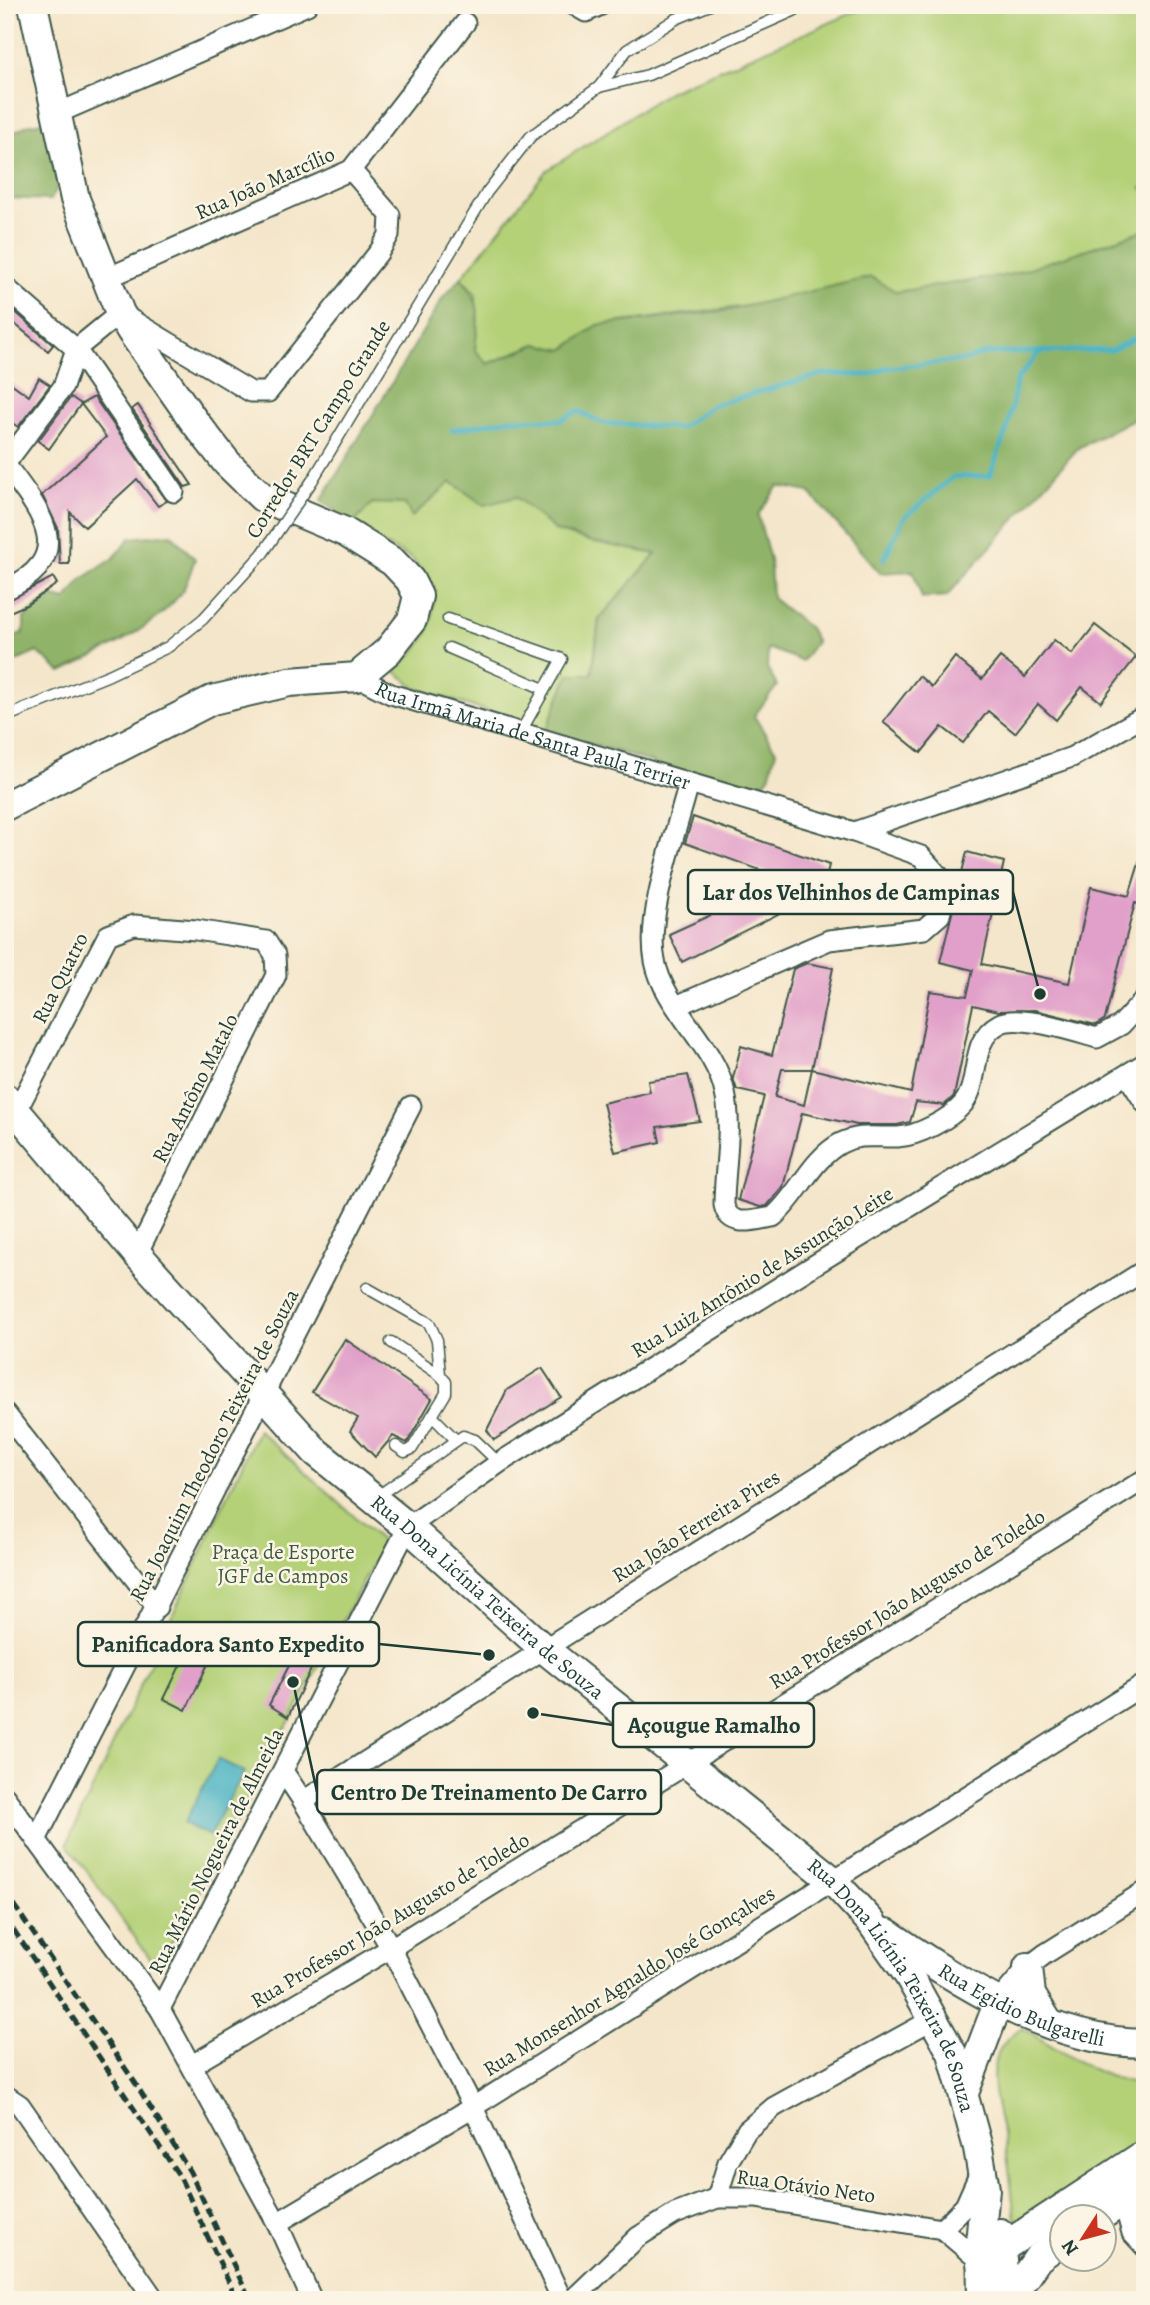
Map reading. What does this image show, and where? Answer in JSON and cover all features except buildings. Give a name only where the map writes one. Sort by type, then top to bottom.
[{"type":"main road","points":[[33,5],[75,199],[120,313],[194,421],[227,463],[262,497],[345,533],[393,562],[410,580],[418,596],[412,620],[388,651],[357,677]]},
{"type":"main road","name":"Rua Irmã Maria de Santa Paula Terrier","points":[[5,806],[212,700],[289,682],[357,677]]},
{"type":"main road","name":"Rua Dona Licínia Teixeira de Souza","points":[[11,1104],[137,1254],[264,1398],[316,1452],[371,1500],[408,1527],[543,1648],[832,1880],[871,1922],[935,2018],[952,2053],[964,2093],[983,2180],[1000,2230],[991,2255]]},
{"type":"main road","name":"Rua Egidio Bulgarelli","points":[[871,1922],[972,1989],[999,2001],[1048,2022],[1102,2040],[1145,2043]]},
{"type":"main road","points":[[1028,1967],[1031,1995],[1048,2022]]},
{"type":"main road","points":[[964,2093],[999,2001]]},
{"type":"main road","points":[[982,2300],[991,2255],[1145,2154]]},
{"type":"main road","points":[[1118,2204],[1134,2193]]},
{"type":"main road","points":[[1007,2300],[1038,2258],[1048,2251]]},
{"type":"main road","points":[[991,2255],[1007,2300]]},
{"type":"street","points":[[56,114],[307,5]]},
{"type":"street","points":[[574,5],[586,12],[601,5]]},
{"type":"street","name":"Rua João Marcílio","points":[[106,279],[351,170],[465,23]]},
{"type":"street","points":[[5,590],[24,581],[36,571],[48,549],[43,516],[5,464],[63,387],[76,349],[120,313],[251,393],[268,392],[379,252],[389,235],[390,215],[351,170]]},
{"type":"street","points":[[5,287],[76,349],[174,492]]},
{"type":"street","name":"Rua Irmã Maria de Santa Paula Terrier","points":[[357,677],[391,694],[854,832],[921,856],[939,876],[945,891],[940,915],[923,929],[829,940],[676,1006]]},
{"type":"street","points":[[854,832],[1072,757],[1145,716]]},
{"type":"street","points":[[689,783],[656,911],[652,941],[662,982],[708,1055],[725,1092],[724,1205],[732,1220],[743,1222],[773,1217],[828,1151],[841,1143],[861,1136],[907,1136],[961,1106],[970,1094],[980,1045],[1000,1023],[1017,1020],[1097,1038],[1121,1025],[1145,999]]},
{"type":"street","name":"Rua Quatro","points":[[11,1104],[108,935],[134,925],[196,930],[266,941]]},
{"type":"street","name":"Rua Antôno Matalo","points":[[137,1254],[276,975],[275,955],[266,941]]},
{"type":"street","name":"Rua Luiz Antônio de Assunção Leite","points":[[408,1527],[499,1463],[816,1264],[1145,1063]]},
{"type":"street","points":[[1127,1075],[1145,1102]]},
{"type":"street","name":"Rua Joaquim Theodoro Teixeira de Souza","points":[[36,1840],[411,1106]]},
{"type":"street","name":"Rua João Ferreira Pires","points":[[303,1801],[1145,1270]]},
{"type":"street","points":[[5,1413],[157,1607]]},
{"type":"street","name":"Rua Professor João Augusto de Toledo","points":[[192,2066],[391,1948],[1145,1479]]},
{"type":"street","name":"Rua Mário Nogueira de Almeida","points":[[160,2009],[408,1527]]},
{"type":"street","name":"Rua Monsenhor Agnaldo José Gonçalves","points":[[276,2223],[472,2107],[1145,1684]]},
{"type":"street","points":[[283,1771],[391,1948],[472,2107],[562,2300]]},
{"type":"street","points":[[5,1797],[160,2009],[276,2223],[313,2300]]},
{"type":"street","points":[[999,2001],[1028,1967],[1145,1891]]},
{"type":"street","points":[[717,2197],[728,2162],[747,2130],[774,2107],[935,2018]]},
{"type":"street","points":[[5,2095],[27,2116],[155,2300]]},
{"type":"street","points":[[983,2180],[965,2206],[942,2229],[991,2255]]},
{"type":"street","points":[[1134,2193],[1132,2233],[1145,2247]]},
{"type":"street","name":"Rua Otávio Neto","points":[[572,2300],[638,2237],[675,2214],[717,2197],[756,2198],[942,2229]]},
{"type":"lane","name":"Corredor BRT Campo Grande","points":[[5,717],[109,675],[168,646],[203,619],[263,553],[312,481],[509,161],[531,136],[599,87],[627,50],[676,19],[710,5]]},
{"type":"lane","name":"Corredor BRT Campo Grande","points":[[599,87],[648,75],[807,5]]},
{"type":"lane","points":[[448,619],[562,659],[519,733]]},
{"type":"lane","points":[[449,648],[544,689]]},
{"type":"lane","points":[[367,1288],[429,1323],[437,1340],[440,1375]]},
{"type":"lane","points":[[391,1342],[440,1375],[446,1382],[446,1393],[412,1449],[405,1452],[396,1447]]},
{"type":"lane","points":[[432,1416],[455,1439]]},
{"type":"lane","points":[[371,1500],[455,1439],[463,1436],[475,1440],[499,1463]]},
{"type":"green space","points":[[871,5],[1145,5],[1145,187],[1142,188],[1145,190],[1145,230],[1009,275],[897,292],[770,303],[598,325],[563,350],[536,344],[487,364],[475,350],[476,294],[461,278],[546,171],[670,91]]},
{"type":"green space","points":[[47,121],[62,177],[51,200],[5,198],[5,133],[11,134],[27,125]]},
{"type":"green space","points":[[1145,230],[1145,413],[1078,448],[947,596],[922,598],[913,571],[880,573],[809,492],[778,486],[758,515],[770,560],[772,598],[809,628],[816,642],[802,661],[768,648],[767,668],[777,686],[754,716],[776,751],[769,777],[755,794],[546,730],[569,674],[592,674],[599,619],[656,554],[593,542],[556,531],[516,497],[484,505],[451,482],[412,517],[405,504],[372,503],[353,524],[321,501],[444,296],[461,278],[473,295],[478,311],[475,350],[488,364],[537,344],[563,350],[598,325],[730,310],[871,277],[897,292],[1009,275]]},
{"type":"green space","points":[[451,482],[484,505],[516,496],[556,531],[593,542],[657,554],[599,619],[592,674],[569,674],[546,730],[417,689],[395,671],[427,634],[433,614],[434,586],[411,558],[369,537],[353,524],[372,503],[405,504],[412,516]]},
{"type":"green space","points":[[171,534],[195,559],[183,590],[144,627],[61,672],[37,652],[5,666],[5,641],[24,632],[24,618],[51,596],[66,600],[82,579],[113,559],[130,538]]},
{"type":"green space","name":"Praça de Esporte JGF de Campos","points":[[258,1430],[384,1543],[158,1969],[67,1844]]},
{"type":"green space","points":[[1022,2028],[1097,2071],[1129,2082],[1145,2084],[1145,2142],[1053,2204],[1048,2204],[1048,2207],[1025,2223],[1015,2219],[993,2080],[999,2051],[1008,2039]]},
{"type":"water","points":[[218,1759],[244,1772],[209,1836],[184,1823]]},
{"type":"waterway","points":[[452,430],[510,419],[561,420],[578,411],[602,423],[680,428],[713,405],[823,374],[869,375],[886,368],[966,360],[986,353],[1112,350],[1145,333]]},
{"type":"waterway","points":[[884,559],[904,518],[953,477],[990,476],[1008,426],[1017,379],[1040,352]]},
{"type":"railway","points":[[5,1892],[136,2084],[190,2172],[250,2300]]},
{"type":"railway","points":[[5,1917],[180,2177],[237,2300]]},
{"type":"place","name":"Lar dos Velhinhos de Campinas","points":[[1040,994]]},
{"type":"place","name":"Panificadora Santo Expedito","points":[[489,1655]]},
{"type":"place","name":"Centro De Treinamento De Carro","points":[[293,1682]]},
{"type":"place","name":"Açougue Ramalho","points":[[533,1713]]}]
